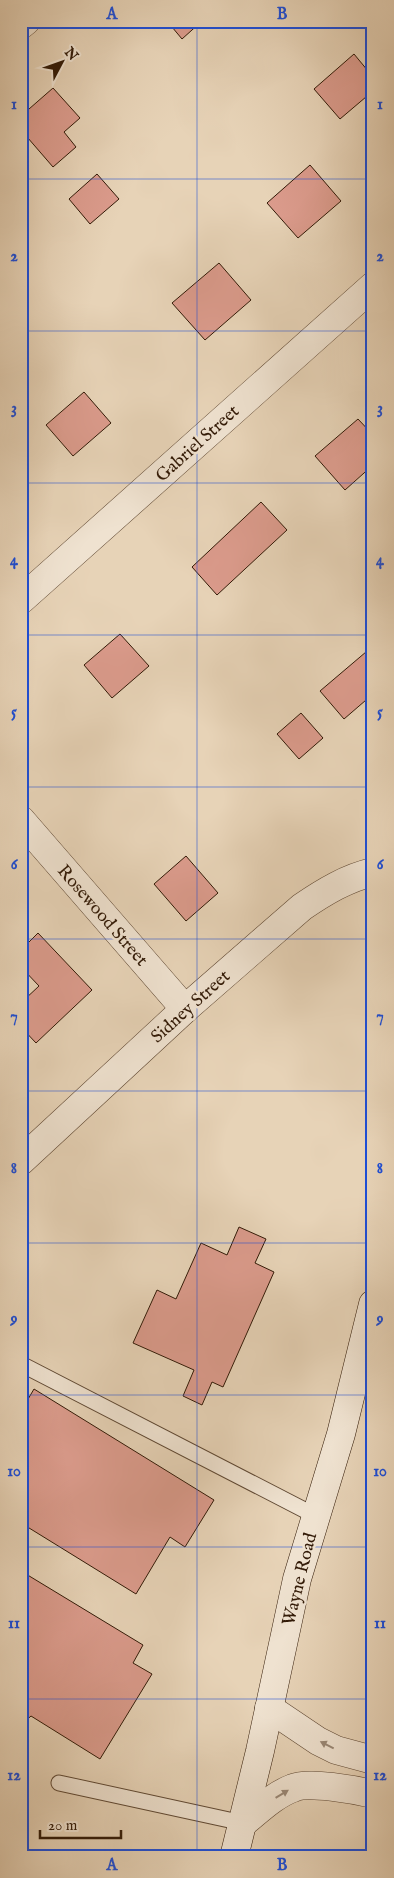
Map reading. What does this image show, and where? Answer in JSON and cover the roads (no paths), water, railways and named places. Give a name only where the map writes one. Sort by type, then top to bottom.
[{"type":"street","points":[[21,25],[26,21]]},
{"type":"street","name":"Gabriel Street","points":[[21,600],[373,286]]},
{"type":"street","name":"Rosewood Street","points":[[21,820],[185,1010]]},
{"type":"street","name":"Sidney Street","points":[[21,1161],[185,1010],[302,907],[323,893],[345,882],[373,872]]},
{"type":"street","name":"Wayne Road","points":[[234,1857],[270,1708],[296,1579],[341,1434],[373,1304]]},
{"type":"street","points":[[270,1708],[318,1741],[336,1750],[373,1760]]},
{"type":"street","points":[[243,1823],[277,1796],[294,1786],[350,1789],[373,1794]]},
{"type":"lane","points":[[21,1364],[316,1516]]},
{"type":"lane","points":[[59,1783],[243,1823]]}]
